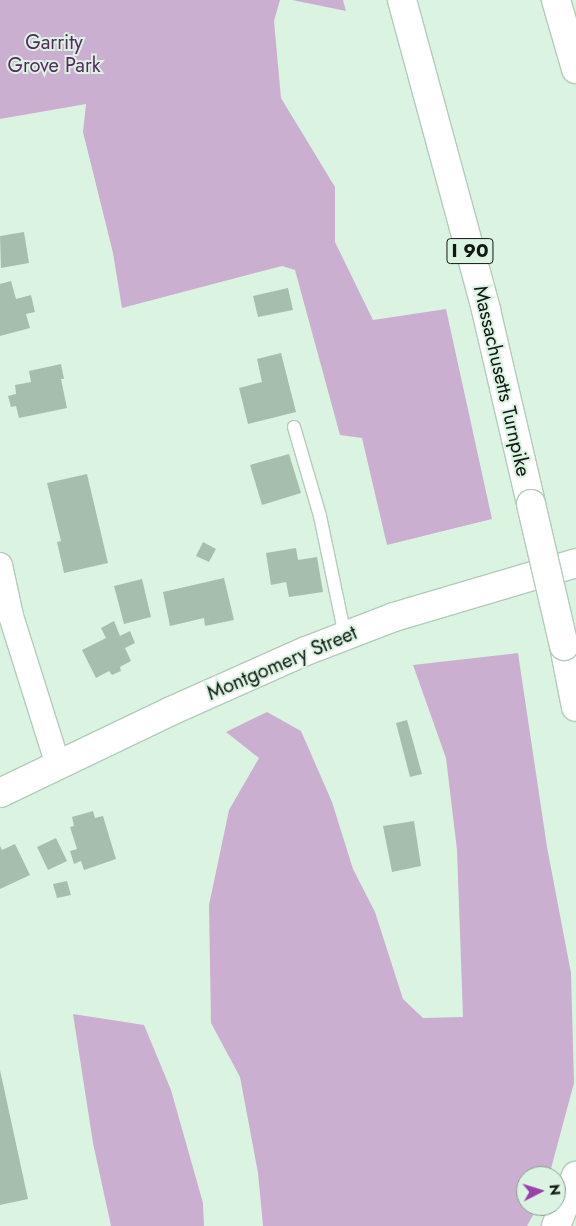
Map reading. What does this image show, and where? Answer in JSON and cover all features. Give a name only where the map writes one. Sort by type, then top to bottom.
[{"type":"main road","name":"Massachusetts Turnpike","points":[[402,0],[486,310],[564,646],[576,707]]},
{"type":"main road","points":[[556,0],[576,69]]},
{"type":"main road","name":"Montgomery Street","points":[[0,793],[170,711],[306,651],[438,603],[576,563]]},
{"type":"main road","points":[[556,1226],[576,1176]]},
{"type":"street","points":[[0,565],[11,616],[58,765]]},
{"type":"lane","points":[[294,427],[320,516],[345,636]]},
{"type":"green space","name":"Garrity Grove Park","points":[[0,0],[280,0],[274,21],[281,98],[335,187],[335,242],[373,320],[446,309],[492,519],[387,545],[362,438],[340,435],[295,270],[282,266],[122,308],[113,253],[83,132],[86,104],[0,119]]},
{"type":"green space","points":[[292,0],[343,0],[346,11]]},
{"type":"green space","points":[[518,653],[547,847],[571,973],[574,1083],[552,1166],[516,1166],[516,1216],[532,1216],[527,1226],[263,1226],[258,1173],[240,1077],[211,1023],[209,905],[229,810],[259,758],[226,732],[267,712],[301,731],[332,802],[353,869],[375,912],[403,999],[423,1018],[463,1017],[457,850],[446,758],[413,665]]},
{"type":"green space","points":[[73,1014],[144,1025],[171,1090],[203,1203],[204,1226],[111,1226],[93,1143]]},
{"type":"building","points":[[24,232],[29,263],[1,268],[0,236]]},
{"type":"building","points":[[11,281],[16,299],[31,295],[35,312],[26,314],[30,328],[0,336],[0,284]]},
{"type":"building","points":[[288,288],[293,310],[258,317],[253,296]]},
{"type":"building","points":[[281,353],[296,412],[248,424],[239,388],[262,382],[257,359]]},
{"type":"building","points":[[61,364],[64,379],[61,379],[67,408],[19,418],[16,406],[11,407],[8,396],[16,394],[15,385],[31,382],[29,371]]},
{"type":"building","points":[[289,454],[301,493],[262,505],[250,465]]},
{"type":"building","points":[[87,474],[108,563],[64,573],[57,542],[61,541],[47,483]]},
{"type":"building","points":[[203,542],[216,549],[209,562],[196,556]]},
{"type":"building","points":[[296,548],[298,560],[317,557],[323,592],[289,597],[286,582],[271,585],[266,553]]},
{"type":"building","points":[[224,578],[234,620],[205,626],[204,618],[170,626],[163,592]]},
{"type":"building","points":[[142,579],[151,617],[124,624],[114,586]]},
{"type":"building","points":[[114,621],[120,636],[130,631],[135,643],[125,648],[131,661],[120,667],[121,671],[112,675],[109,671],[96,678],[82,650],[106,638],[101,628]]},
{"type":"building","points":[[407,720],[422,774],[410,777],[396,723]]},
{"type":"building","points":[[93,811],[95,818],[103,816],[116,859],[84,870],[81,861],[74,864],[70,851],[77,849],[70,827],[74,826],[72,817]]},
{"type":"building","points":[[414,821],[421,866],[392,872],[383,826]]},
{"type":"building","points":[[56,838],[67,861],[48,870],[37,847]]},
{"type":"building","points":[[15,844],[30,875],[0,889],[0,846],[2,850]]},
{"type":"building","points":[[67,881],[71,895],[57,898],[53,884]]},
{"type":"building","points":[[0,1070],[28,1199],[0,1205]]}]
